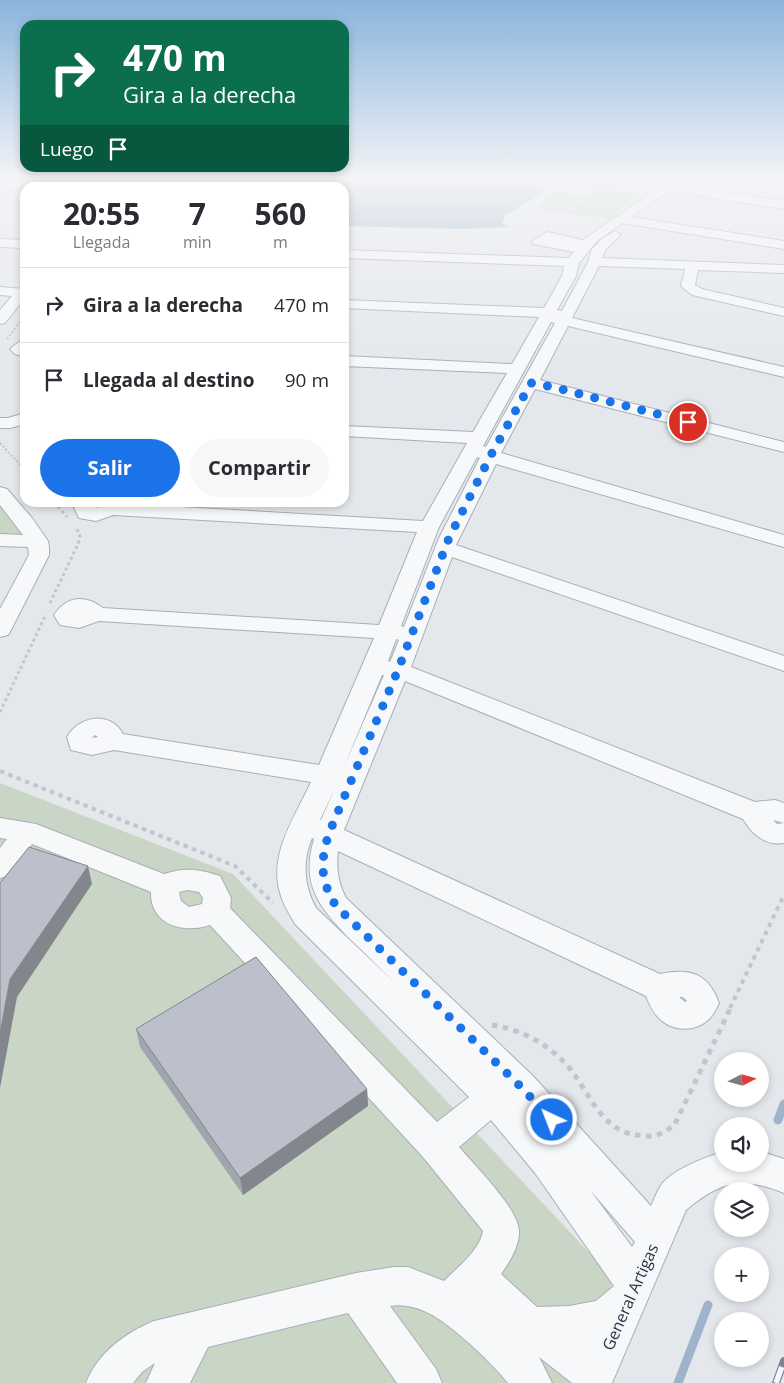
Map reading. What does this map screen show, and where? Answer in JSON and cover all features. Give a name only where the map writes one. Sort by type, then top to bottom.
[{"type":"street","points":[[340,777],[386,632],[425,537],[522,378],[555,316],[569,276],[583,259],[599,245]]},
{"type":"street","points":[[349,254],[583,259],[692,267],[784,269]]},
{"type":"street","points":[[692,267],[688,286],[696,292],[784,312]]},
{"type":"street","points":[[0,283],[20,287]]},
{"type":"street","points":[[0,291],[20,288]]},
{"type":"street","points":[[0,320],[20,295]]},
{"type":"street","points":[[349,304],[555,316],[784,372]]},
{"type":"street","points":[[349,361],[522,378],[784,447]]},
{"type":"street","points":[[0,417],[5,414],[20,416]]},
{"type":"street","points":[[0,423],[10,423],[20,419]]},
{"type":"street","points":[[349,432],[481,447],[501,460],[784,541]]},
{"type":"street","points":[[481,447],[398,670],[340,777],[317,828],[294,850],[291,876],[294,896],[305,916],[505,1096],[662,1224],[691,1195],[705,1188],[740,1181],[761,1182],[784,1191]]},
{"type":"street","points":[[0,493],[38,541],[40,548],[39,555],[0,630]]},
{"type":"street","points":[[85,507],[86,514],[96,515],[104,507]]},
{"type":"street","points":[[115,507],[425,537],[445,546],[784,664]]},
{"type":"street","points":[[0,540],[38,541]]},
{"type":"street","points":[[97,614],[411,634]]},
{"type":"street","points":[[374,667],[398,670],[752,812],[775,810],[784,813]]},
{"type":"street","points":[[113,742],[340,777]]},
{"type":"street","points":[[752,812],[764,828],[778,834],[784,833]]},
{"type":"street","points":[[317,828],[658,987]]},
{"type":"street","points":[[317,828],[324,849],[322,873],[329,894],[336,906],[459,1027],[634,1290],[606,1318],[572,1325],[544,1327],[530,1325]]},
{"type":"street","points":[[0,867],[15,849],[13,829],[166,886],[165,902],[174,914],[187,919],[204,917],[215,911],[435,1145],[495,1217],[501,1231],[498,1242],[478,1274],[450,1303]]},
{"type":"street","points":[[435,1145],[505,1096]]},
{"type":"street","name":"General Artigas","points":[[594,1379],[673,1198],[685,1186],[704,1174],[719,1170],[735,1167],[760,1167],[784,1176]]},
{"type":"street","points":[[478,1274],[490,1291],[594,1379]]},
{"type":"street","points":[[106,1383],[128,1358],[154,1341],[356,1292],[394,1286],[408,1286],[450,1303],[531,1377]]},
{"type":"street","points":[[356,1292],[422,1383]]},
{"type":"street","points":[[166,1383],[178,1365],[195,1330]]},
{"type":"path","points":[[5,341],[20,322]]},
{"type":"path","points":[[0,443],[20,465]]},
{"type":"path","points":[[0,712],[78,544],[79,529],[59,507]]},
{"type":"path","points":[[0,771],[235,866],[281,910],[292,915],[305,916]]},
{"type":"path","points":[[459,1027],[475,1024],[500,1026],[517,1030],[538,1042],[567,1066],[605,1119],[624,1133],[638,1136],[657,1135],[674,1126],[784,894]]},
{"type":"green space","points":[[0,499],[25,532],[23,536],[0,537]]},
{"type":"green space","points":[[0,783],[233,874],[614,1279],[569,1383],[0,1383]]},
{"type":"building","points":[[29,847],[88,866],[10,979],[0,1034],[0,883]]},
{"type":"building","points":[[256,957],[367,1089],[240,1178],[136,1029]]},
{"type":"waterway","points":[[778,1120],[784,1104]]},
{"type":"waterway","points":[[678,1383],[708,1305]]},
{"type":"railway","points":[[776,1383],[784,1361]]},
{"type":"route","points":[[552,1120],[521,1087],[336,906],[329,894],[322,873],[324,849],[398,670],[449,538],[491,455],[531,383],[688,422]]}]
